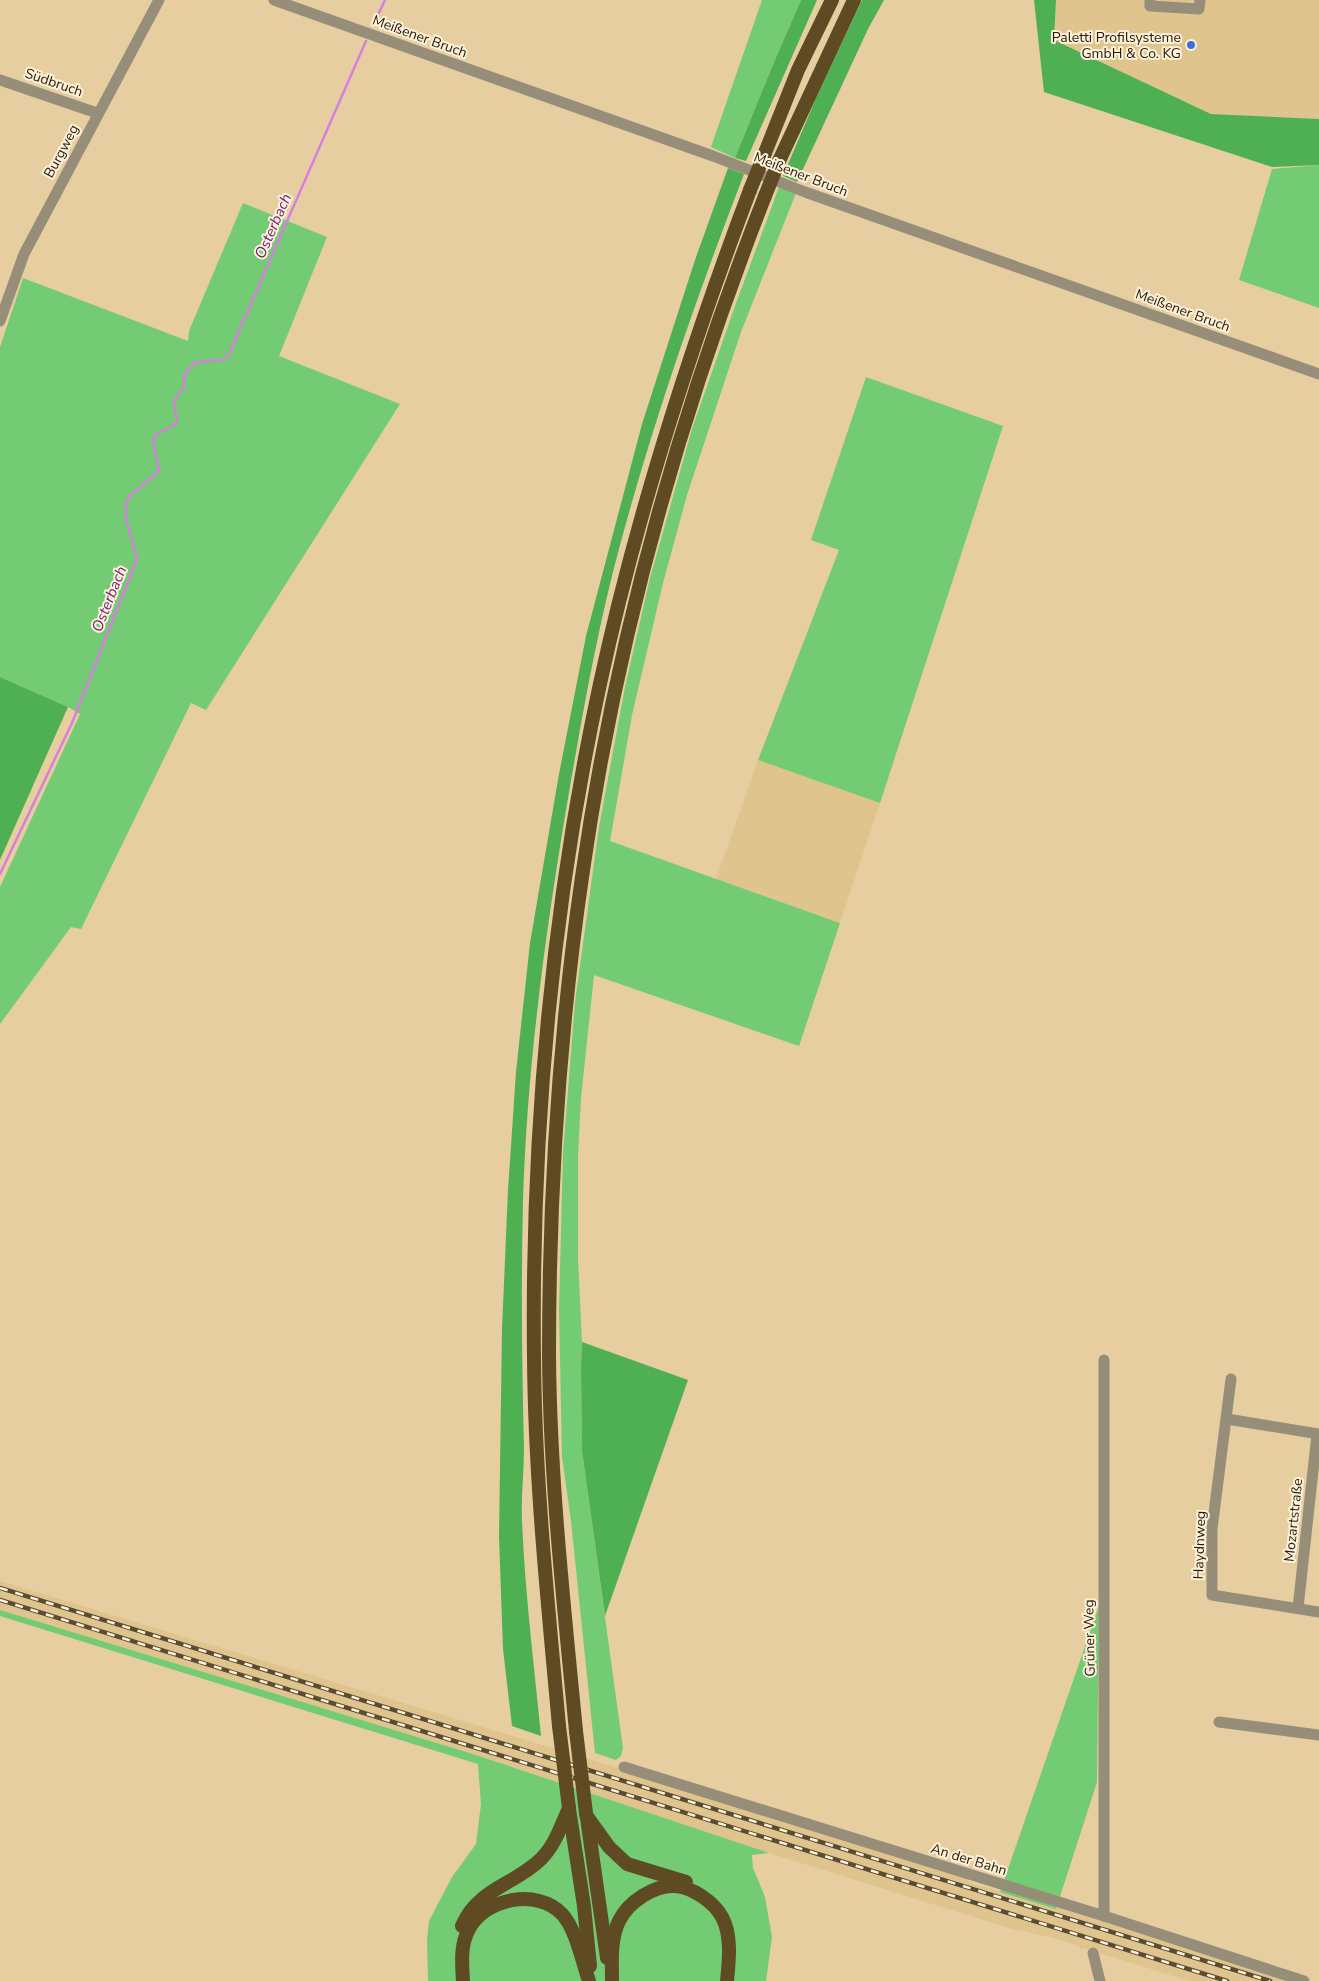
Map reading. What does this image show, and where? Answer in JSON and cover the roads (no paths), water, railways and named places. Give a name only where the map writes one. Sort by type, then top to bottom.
[{"type":"highway","points":[[590,1981],[584,1906],[559,1726],[539,1512],[534,1358],[536,1226],[545,1054],[555,961],[581,786],[598,695],[618,605],[645,504],[683,377],[750,190],[798,70],[832,0]]},
{"type":"highway","points":[[611,1981],[586,1814],[556,1525],[550,1358],[550,1260],[555,1149],[570,963],[596,790],[634,608],[657,518],[698,382],[739,262],[779,161],[854,0]]},
{"type":"highway","points":[[459,1981],[457,1950],[459,1936],[470,1910],[482,1897],[535,1865],[543,1858],[554,1842],[569,1808]]},
{"type":"highway","points":[[586,1814],[609,1847],[627,1864],[691,1884],[712,1896],[727,1915],[733,1933],[735,1957],[733,1981]]},
{"type":"highway","points":[[611,1981],[615,1930],[622,1916],[632,1904],[643,1896],[659,1888],[676,1886],[690,1890],[708,1901],[722,1917],[728,1937],[730,1960],[727,1981]]},
{"type":"highway","points":[[463,1981],[462,1945],[468,1929],[476,1918],[488,1908],[502,1902],[518,1899],[548,1905],[561,1913],[571,1927],[590,1981]]},
{"type":"street","name":"Burgweg","points":[[0,321],[24,254],[159,0]]},
{"type":"street","name":"Meißener Bruch","points":[[274,0],[721,159],[805,192],[1319,374]]},
{"type":"street","points":[[1150,0],[1150,6],[1199,9],[1200,0]]},
{"type":"street","name":"Südbruch","points":[[0,80],[98,113]]},
{"type":"street","name":"Grüner Weg","points":[[1104,1360],[1104,1916]]},
{"type":"street","name":"Haydnweg","points":[[1231,1379],[1212,1529],[1212,1595],[1319,1612]]},
{"type":"street","points":[[1227,1419],[1318,1434]]},
{"type":"street","name":"Mozartstraße","points":[[1298,1608],[1318,1434]]},
{"type":"street","points":[[1218,1722],[1319,1735]]},
{"type":"street","name":"An der Bahn","points":[[624,1768],[1104,1916],[1304,1981]]},
{"type":"street","points":[[1093,1953],[1100,1981]]},
{"type":"waterway","name":"Osterbach","points":[[374,23],[385,0]]},
{"type":"waterway","name":"Osterbach","points":[[0,874],[72,723],[137,559],[125,515],[126,504],[130,495],[157,473],[159,468],[154,448],[154,438],[158,433],[174,425],[177,420],[174,402],[184,388],[184,374],[196,362],[222,360],[228,356],[366,41]]},
{"type":"railway","points":[[0,1588],[1270,1981]]},
{"type":"railway","points":[[0,1600],[1227,1981]]},
{"type":"place","name":"Paletti Profilsysteme GmbH & Co. KG","points":[[1191,45]]}]
